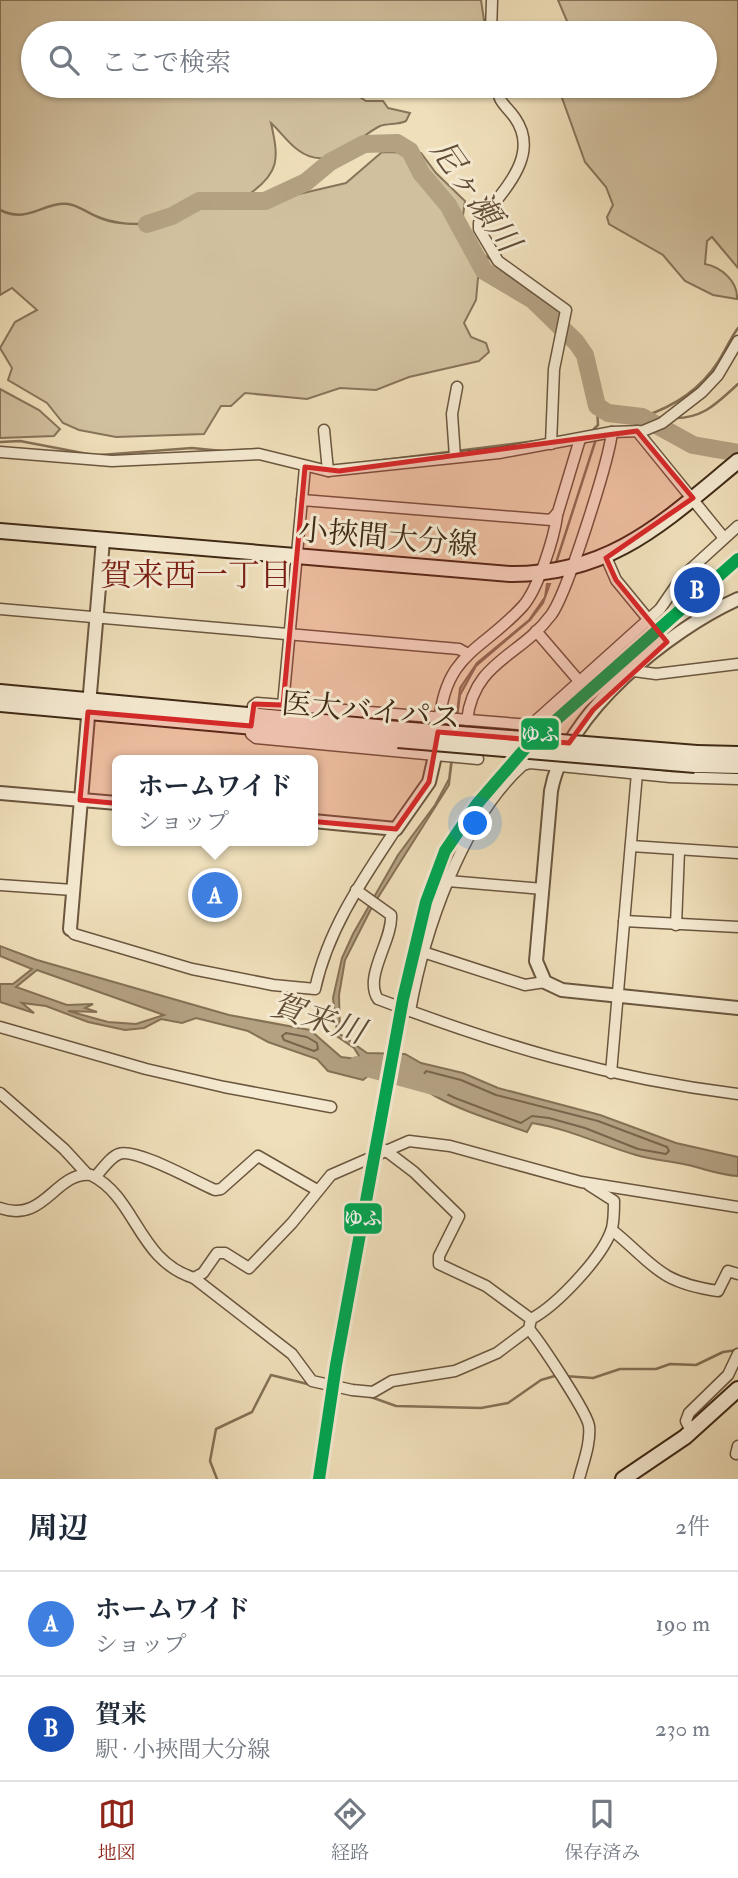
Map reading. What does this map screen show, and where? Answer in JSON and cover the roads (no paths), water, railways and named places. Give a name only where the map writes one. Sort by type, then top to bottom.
[{"type":"main road","name":"小挾間大分線","points":[[0,531],[297,557],[553,572],[606,557],[642,538],[738,461]]},
{"type":"main road","name":"医大バイパス","points":[[0,692],[89,706],[696,759],[738,766]]},
{"type":"main road","name":"医大バイパス","points":[[0,704],[89,706]]},
{"type":"main road","name":"医大バイパス","points":[[696,759],[738,754]]},
{"type":"main road","points":[[623,1479],[691,1431],[738,1389]]},
{"type":"street","points":[[491,21],[492,0]]},
{"type":"street","points":[[499,98],[521,130],[522,155],[516,176],[484,216],[479,229],[498,261],[556,301],[565,313],[553,381],[551,444]]},
{"type":"street","points":[[0,452],[112,461],[259,454],[328,471],[551,444],[608,433],[654,428],[715,378],[738,341]]},
{"type":"street","points":[[455,457],[452,414],[457,387]]},
{"type":"street","points":[[324,430],[328,471]]},
{"type":"street","points":[[636,431],[724,538]]},
{"type":"street","points":[[103,540],[69,929],[74,934],[99,943],[192,969],[273,985],[315,989],[330,941],[356,890],[426,787],[435,756],[439,718],[447,683],[468,654],[523,606],[553,572],[608,433]]},
{"type":"street","points":[[467,720],[470,697],[481,679],[536,631],[555,609],[553,572],[557,515],[585,438]]},
{"type":"street","points":[[283,705],[305,467]]},
{"type":"street","points":[[302,500],[548,521],[557,515]]},
{"type":"street","points":[[478,759],[256,738],[252,736],[255,703],[531,725],[663,605],[682,577],[738,526]]},
{"type":"street","points":[[606,557],[616,580],[667,642]]},
{"type":"street","points":[[545,982],[536,961],[551,791],[558,765],[583,720],[634,671],[667,642],[738,599]]},
{"type":"street","points":[[0,609],[459,649],[468,654]]},
{"type":"street","points":[[536,631],[579,681]]},
{"type":"street","points":[[634,671],[656,674],[738,664]]},
{"type":"street","points":[[411,1011],[423,952],[448,881],[484,816],[518,770],[530,763],[637,774],[738,779]]},
{"type":"street","points":[[611,1073],[637,774]]},
{"type":"street","points":[[0,793],[112,803]]},
{"type":"street","points":[[318,821],[396,829]]},
{"type":"street","points":[[631,846],[738,853]]},
{"type":"street","points":[[676,925],[679,851]]},
{"type":"street","points":[[448,881],[542,889]]},
{"type":"street","points":[[0,885],[73,890]]},
{"type":"street","points":[[356,890],[391,915],[375,979],[376,997],[510,1048],[611,1073],[738,1094]]},
{"type":"street","points":[[624,921],[738,928]]},
{"type":"street","points":[[423,952],[525,985],[545,982],[562,990],[738,1008]]},
{"type":"street","points":[[0,1027],[146,1069],[331,1107]]},
{"type":"street","points":[[0,1093],[64,1149],[134,1219],[155,1255],[194,1278],[288,1350],[312,1381],[349,1390],[373,1392],[392,1381],[455,1371],[497,1353],[530,1324],[587,1268],[612,1230],[614,1200],[582,1182]]},
{"type":"street","points":[[194,1278],[203,1273],[217,1253],[225,1253],[243,1267],[253,1266],[317,1190],[338,1170],[410,1141],[450,1146],[582,1182],[738,1207]]},
{"type":"street","points":[[385,1150],[414,1172],[459,1216],[439,1256],[439,1264],[486,1286],[530,1324],[557,1368],[587,1422],[587,1448],[579,1479]]},
{"type":"street","points":[[0,1208],[30,1210],[71,1180],[91,1175],[115,1156],[124,1153],[169,1167],[215,1190],[221,1189],[258,1156],[317,1190]]},
{"type":"street","points":[[612,1230],[645,1262],[671,1279],[718,1292],[728,1271],[738,1274]]},
{"type":"street","points":[[691,1431],[685,1421],[687,1415],[728,1375],[738,1354]]},
{"type":"water","points":[[547,584],[550,584],[543,603],[530,620],[476,666],[460,695],[449,785],[372,907],[345,960],[339,995],[340,1034],[367,1053],[405,1054],[421,1063],[463,1073],[498,1088],[600,1115],[676,1143],[738,1157],[738,1176],[644,1157],[532,1123],[527,1132],[446,1102],[426,1091],[403,1070],[381,1065],[363,1080],[328,1071],[317,1059],[268,1042],[248,1031],[196,1018],[182,1023],[161,1019],[144,1028],[125,1030],[88,1022],[46,1006],[22,1003],[34,1013],[0,1002],[0,984],[13,984],[32,969],[0,956],[0,946],[37,960],[229,1015],[310,1030],[341,1057],[357,1059],[359,1056],[354,1048],[329,1031],[337,1032],[333,998],[342,958],[398,855],[435,805],[449,779],[460,688],[477,663],[529,620],[545,597]],"holes":[[[37,970],[164,1015],[136,1024],[108,1022],[68,1011],[97,1012],[85,1008],[93,1004],[67,1005],[16,987]]]},
{"type":"waterway","name":"尼ヶ瀬川","points":[[147,224],[172,216],[199,201],[265,201],[306,182],[330,162],[364,144],[397,143],[410,151],[421,173],[448,205],[484,271],[533,300],[576,342],[585,355],[597,406],[608,413],[642,417],[693,445],[738,453]]},
{"type":"waterway","points":[[0,210],[19,215],[68,204],[110,221],[147,224]]},
{"type":"waterway","points":[[642,417],[675,403],[703,381],[738,328]]},
{"type":"waterway","points":[[673,418],[701,413],[738,384]]},
{"type":"waterway","points":[[591,432],[598,425],[597,406]]},
{"type":"waterway","points":[[645,417],[663,418]]},
{"type":"waterway","points":[[555,566],[596,439]]},
{"type":"waterway","points":[[0,442],[20,441],[93,455]]},
{"type":"waterway","points":[[376,461],[536,441]]},
{"type":"waterway","points":[[100,455],[192,448],[222,451]]},
{"type":"waterway","points":[[229,451],[257,449]]},
{"type":"waterway","name":"賀来川","points":[[357,1065],[441,1088]]},
{"type":"waterway","points":[[564,1376],[593,1378],[620,1369],[656,1369],[670,1364],[696,1365],[723,1352],[737,1350]]},
{"type":"waterway","points":[[217,1479],[210,1461],[216,1429],[252,1412],[271,1375],[344,1393]]},
{"type":"waterway","points":[[368,1396],[396,1406],[481,1408],[508,1403],[541,1380],[558,1375]]},
{"type":"place","name":"賀来","points":[[697,590]]},
{"type":"place","name":"ホームワイド","points":[[215,895]]},
{"type":"district","name":"賀来西一丁目","points":[[196,576]]}]
